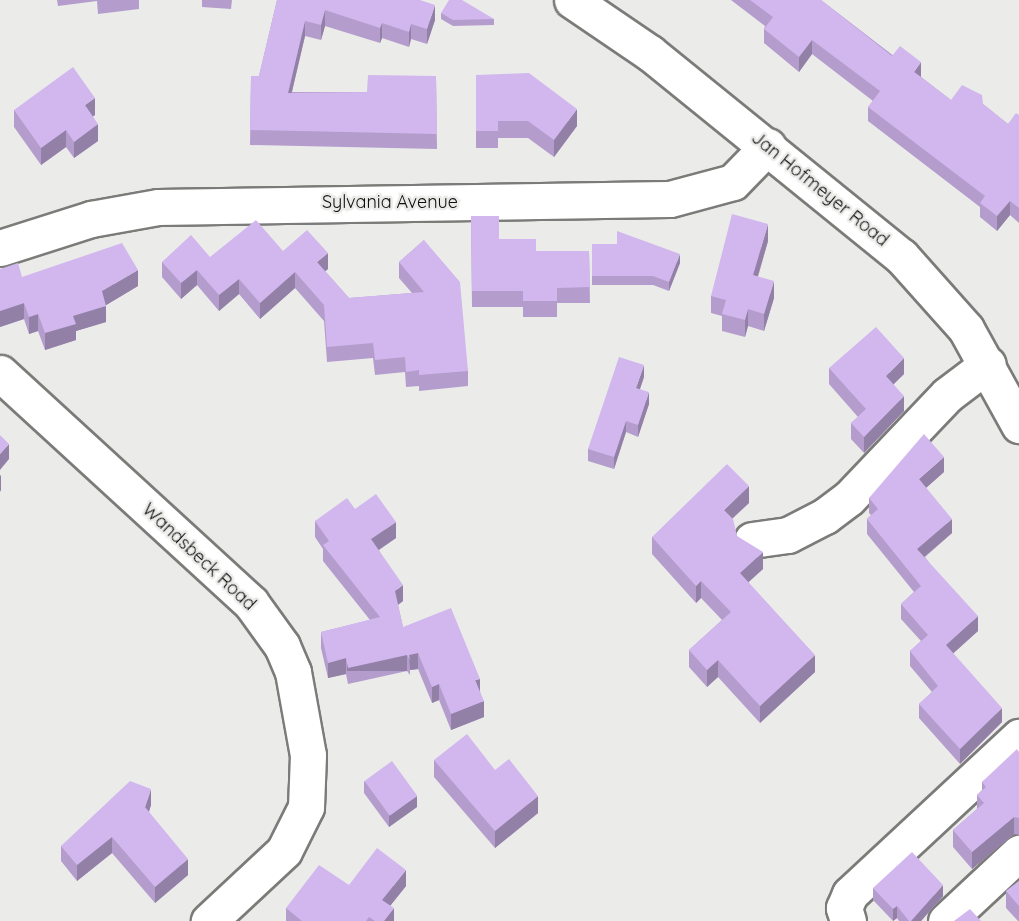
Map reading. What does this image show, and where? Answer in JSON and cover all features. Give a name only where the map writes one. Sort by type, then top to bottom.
[{"type":"street","name":"Jan Hofmeyer Road","points":[[572,0],[650,53],[901,256],[939,294],[988,365],[1019,425]]},
{"type":"street","name":"Sylvania Avenue","points":[[0,248],[90,219],[158,207],[670,199],[733,181],[768,146]]},
{"type":"street","points":[[752,540],[788,535],[825,516],[849,498],[947,396],[988,365]]},
{"type":"street","name":"Wandsbeck Road","points":[[0,373],[251,603],[277,637],[293,672],[307,755],[306,807],[284,850],[209,921]]},
{"type":"street","points":[[848,921],[844,908],[850,894],[1019,737]]},
{"type":"street","points":[[946,921],[1019,853]]},
{"type":"building","points":[[277,0],[420,0],[435,5],[427,29],[411,24],[409,32],[382,23],[380,28],[325,10],[321,25],[305,21],[288,93],[367,92],[368,75],[436,76],[437,134],[250,130],[251,76],[259,76]]},
{"type":"building","points":[[449,0],[462,0],[494,19],[453,20],[441,13]]},
{"type":"building","points":[[750,0],[821,0],[892,56],[900,46],[921,62],[914,72],[951,100],[962,85],[982,95],[983,104],[1008,124],[1016,113],[1019,115],[1019,208],[1010,201],[997,216],[980,203],[985,196],[868,107],[880,91],[812,40],[799,57],[764,29],[773,17]]},
{"type":"building","points":[[73,67],[95,98],[85,105],[98,124],[74,142],[66,130],[41,148],[14,110]]},
{"type":"building","points":[[529,73],[577,109],[554,140],[528,121],[498,121],[498,131],[476,131],[476,75]]},
{"type":"building","points":[[732,214],[768,224],[753,275],[774,281],[764,314],[748,309],[745,320],[722,314],[726,300],[711,296]]},
{"type":"building","points":[[471,216],[499,216],[499,239],[536,239],[536,251],[589,251],[590,287],[557,288],[557,301],[523,301],[523,291],[472,291]]},
{"type":"building","points":[[256,220],[283,251],[307,230],[328,253],[317,262],[349,298],[424,292],[399,262],[424,240],[460,282],[468,371],[419,375],[419,370],[406,372],[405,357],[375,360],[373,343],[327,347],[324,305],[295,272],[260,303],[239,279],[219,295],[197,270],[181,283],[162,262],[191,235],[210,257]]},
{"type":"building","points":[[617,231],[680,254],[669,282],[653,276],[592,276],[592,244],[617,244]]},
{"type":"building","points":[[122,243],[138,270],[102,291],[106,306],[73,316],[76,324],[45,333],[38,314],[29,317],[24,303],[0,311],[0,269],[18,263],[22,277]]},
{"type":"building","points":[[876,327],[904,358],[886,376],[904,396],[864,437],[851,423],[866,409],[829,368]]},
{"type":"building","points":[[619,357],[644,365],[636,388],[649,392],[638,425],[626,421],[614,457],[588,449]]},
{"type":"building","points":[[924,434],[944,457],[919,479],[952,519],[917,549],[978,616],[946,645],[1002,708],[960,749],[919,704],[938,686],[910,651],[928,635],[901,604],[921,586],[867,519],[878,509],[869,498]]},
{"type":"building","points":[[0,435],[9,444],[0,454]]},
{"type":"building","points":[[727,464],[749,486],[724,510],[733,519],[737,536],[763,552],[740,573],[815,655],[760,706],[718,660],[707,670],[689,650],[731,612],[701,581],[696,586],[652,537]]},
{"type":"building","points":[[376,494],[396,522],[371,539],[403,585],[395,591],[403,627],[451,608],[480,679],[475,680],[484,701],[451,714],[439,684],[432,687],[418,653],[409,655],[410,660],[407,655],[348,668],[346,658],[328,663],[321,632],[380,617],[323,545],[329,541],[315,521],[347,498],[355,509]]},
{"type":"building","points":[[467,734],[495,770],[509,759],[538,796],[495,831],[434,760]]},
{"type":"building","points":[[1017,749],[1019,818],[1014,817],[972,852],[953,830],[984,803],[977,795],[986,787],[982,782]]},
{"type":"building","points":[[392,761],[417,796],[390,816],[364,781]]},
{"type":"building","points":[[130,781],[151,789],[145,807],[188,859],[155,887],[112,837],[77,865],[61,846]]},
{"type":"building","points":[[377,848],[406,870],[382,900],[394,908],[384,921],[375,921],[369,917],[366,921],[302,921],[286,908],[319,865],[349,885]]},
{"type":"building","points":[[912,852],[943,885],[909,921],[897,906],[893,909],[873,888]]},
{"type":"building","points":[[1019,881],[1019,906],[1006,891]]},
{"type":"building","points":[[970,909],[981,921],[954,921]]}]
